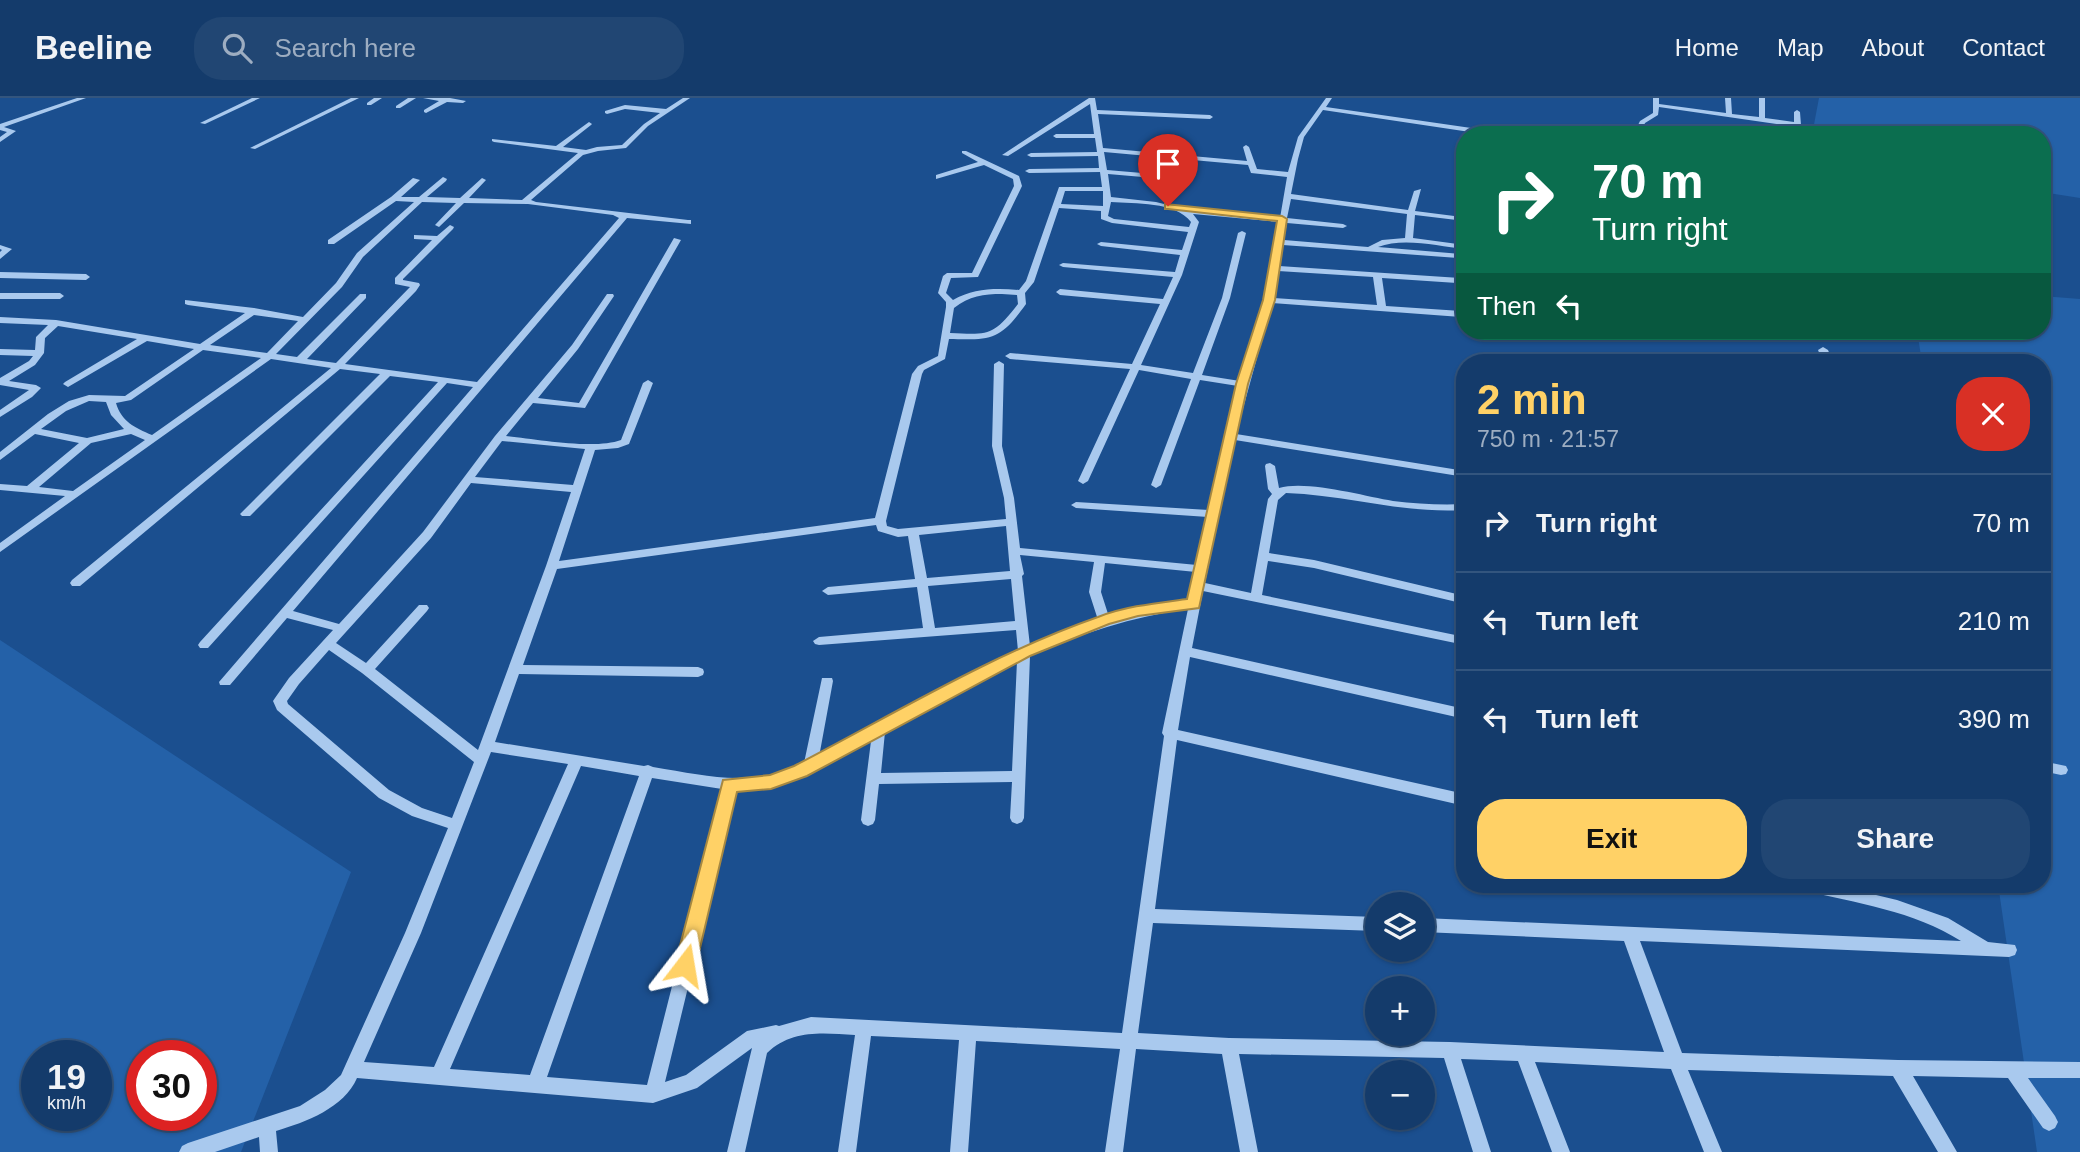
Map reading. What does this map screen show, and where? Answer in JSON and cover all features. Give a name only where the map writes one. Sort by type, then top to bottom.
[{"type":"street","points":[[0,127],[83,98]]},
{"type":"street","points":[[202,124],[257,98]]},
{"type":"street","points":[[253,148],[356,98]]},
{"type":"street","points":[[369,104],[379,98]]},
{"type":"street","points":[[398,107],[413,98]]},
{"type":"street","points":[[426,98],[463,101]]},
{"type":"street","points":[[494,140],[586,152],[624,147],[646,125],[687,98]]},
{"type":"street","points":[[1695,98],[1695,110]]},
{"type":"street","points":[[1728,98],[1729,115]]},
{"type":"street","points":[[1762,98],[1762,120]]},
{"type":"street","points":[[1006,155],[1092,99],[1108,199],[1104,217],[1112,221],[1194,230]]},
{"type":"street","points":[[426,111],[445,100]]},
{"type":"street","points":[[1640,126],[1656,114],[1656,101],[1695,110],[1798,125],[1797,112]]},
{"type":"street","points":[[1114,1152],[1148,916],[1169,733],[1230,436],[1242,384],[1269,300],[1282,219],[1301,137],[1325,103],[1456,127]]},
{"type":"street","points":[[607,112],[625,107],[665,111]]},
{"type":"street","points":[[1094,112],[1210,117]]},
{"type":"street","points":[[556,149],[589,124]]},
{"type":"street","points":[[0,127],[13,131],[0,140]]},
{"type":"street","points":[[1055,136],[1098,136]]},
{"type":"street","points":[[1246,147],[1254,171],[1291,175]]},
{"type":"street","points":[[528,202],[526,200],[586,152]]},
{"type":"street","points":[[964,152],[1016,178],[1018,186],[975,275],[947,276],[942,293],[950,302],[950,307],[942,357],[922,368],[917,374],[880,521],[882,528],[889,532],[1012,522]]},
{"type":"street","points":[[1031,155],[1101,152],[1251,163]]},
{"type":"street","points":[[939,177],[985,162]]},
{"type":"street","points":[[1029,171],[1103,171],[1189,179]]},
{"type":"street","points":[[0,548],[268,357],[340,285],[360,255],[443,179]]},
{"type":"street","points":[[331,243],[394,199],[416,180]]},
{"type":"street","points":[[439,225],[482,180]]},
{"type":"street","points":[[945,336],[986,337],[1003,331],[1022,304],[1021,293],[1030,282],[1062,189],[1106,189]]},
{"type":"street","points":[[1409,242],[1411,212],[1418,191]]},
{"type":"street","points":[[1287,196],[1456,218]]},
{"type":"street","points":[[394,199],[528,202],[688,222]]},
{"type":"street","points":[[1108,199],[1186,211],[1343,226]]},
{"type":"street","points":[[1057,206],[1106,209]]},
{"type":"street","points":[[1083,481],[1178,275],[1194,230],[1195,218],[1186,211]]},
{"type":"street","points":[[225,682],[622,221],[622,215]]},
{"type":"street","points":[[76,583],[337,367],[413,289],[416,285],[401,284],[398,282],[399,278],[450,227]]},
{"type":"street","points":[[1156,485],[1230,285],[1242,233]]},
{"type":"street","points":[[417,237],[438,238]]},
{"type":"street","points":[[531,400],[582,406],[677,240]]},
{"type":"street","points":[[1278,242],[1456,256]]},
{"type":"street","points":[[1370,249],[1384,242],[1456,246]]},
{"type":"street","points":[[1101,244],[1186,253]]},
{"type":"street","points":[[0,247],[8,249],[0,257]]},
{"type":"street","points":[[1063,265],[1178,275]]},
{"type":"street","points":[[1275,268],[1456,280]]},
{"type":"street","points":[[0,275],[86,277]]},
{"type":"street","points":[[1377,275],[1382,308]]},
{"type":"street","points":[[1059,292],[1165,302]]},
{"type":"street","points":[[950,307],[956,301],[981,293],[1021,293]]},
{"type":"street","points":[[0,296],[60,296]]},
{"type":"street","points":[[299,361],[363,296]]},
{"type":"street","points":[[456,825],[416,812],[384,794],[282,707],[280,701],[285,692],[427,535],[499,438],[575,347],[610,296]]},
{"type":"street","points":[[1269,300],[1456,314]]},
{"type":"street","points":[[188,302],[306,320]]},
{"type":"street","points":[[0,457],[75,403],[92,398],[128,398],[254,310]]},
{"type":"street","points":[[0,320],[56,323],[268,357],[479,385]]},
{"type":"street","points":[[0,382],[32,363],[38,354],[41,337],[56,323]]},
{"type":"street","points":[[68,384],[145,338]]},
{"type":"street","points":[[1823,350],[1825,354]]},
{"type":"street","points":[[0,352],[38,354]]},
{"type":"street","points":[[1010,356],[1136,367],[1242,384]]},
{"type":"street","points":[[999,364],[997,446],[1016,551],[1024,652],[1017,818]]},
{"type":"street","points":[[246,514],[386,374]]},
{"type":"street","points":[[204,645],[444,381]]},
{"type":"street","points":[[0,382],[36,388],[29,396],[0,414]]},
{"type":"street","points":[[499,438],[591,447],[618,445],[625,442],[648,383]]},
{"type":"street","points":[[110,400],[113,414],[129,431],[153,439]]},
{"type":"street","points":[[35,431],[88,441],[129,431]]},
{"type":"street","points":[[1230,436],[1456,473]]},
{"type":"street","points":[[29,490],[88,441]]},
{"type":"street","points":[[188,1152],[305,1113],[331,1096],[347,1081],[354,1069],[456,825],[552,566],[591,447]]},
{"type":"street","points":[[1270,466],[1273,489],[1278,493]]},
{"type":"street","points":[[468,480],[577,489]]},
{"type":"street","points":[[0,487],[75,494]]},
{"type":"street","points":[[1256,597],[1273,499],[1278,493],[1297,490],[1421,508],[1456,509]]},
{"type":"street","points":[[1076,505],[1214,514]]},
{"type":"street","points":[[552,566],[880,521]]},
{"type":"street","points":[[913,531],[930,632]]},
{"type":"street","points":[[1016,551],[1202,569]]},
{"type":"street","points":[[1263,555],[1456,598]]},
{"type":"street","points":[[1100,559],[1095,592],[1104,620]]},
{"type":"street","points":[[828,590],[1018,574]]},
{"type":"street","points":[[1198,586],[1456,639]]},
{"type":"street","points":[[329,644],[483,753],[577,759],[730,785],[752,785],[771,782],[811,765],[1024,652],[1104,620],[1138,611],[1194,604]]},
{"type":"street","points":[[367,670],[423,608]]},
{"type":"street","points":[[285,613],[343,629]]},
{"type":"street","points":[[819,641],[1022,625]]},
{"type":"street","points":[[1185,651],[1456,712]]},
{"type":"street","points":[[515,669],[698,672]]},
{"type":"street","points":[[811,765],[827,681]]},
{"type":"street","points":[[868,820],[879,730]]},
{"type":"street","points":[[1169,733],[1456,798]]},
{"type":"street","points":[[438,1077],[577,759]]},
{"type":"street","points":[[2051,768],[2060,770]]},
{"type":"street","points":[[535,1085],[648,770]]},
{"type":"street","points":[[873,779],[1019,776]]},
{"type":"street","points":[[653,1094],[730,785]]},
{"type":"street","points":[[1838,893],[1923,914],[1952,926],[1984,948]]},
{"type":"street","points":[[1148,916],[1365,924]]},
{"type":"street","points":[[1435,925],[2009,950]]},
{"type":"street","points":[[1629,933],[1713,1152]]},
{"type":"street","points":[[354,1069],[653,1094],[691,1082],[754,1037],[811,1025],[1229,1046],[1450,1050],[1898,1068],[2080,1070]]},
{"type":"street","points":[[847,1152],[864,1027]]},
{"type":"street","points":[[736,1152],[760,1049],[771,1037],[784,1031]]},
{"type":"street","points":[[959,1152],[968,1033]]},
{"type":"street","points":[[1229,1046],[1249,1152]]},
{"type":"street","points":[[1450,1050],[1482,1152]]},
{"type":"street","points":[[1522,1053],[1561,1152]]},
{"type":"street","points":[[1898,1068],[1948,1152]]},
{"type":"street","points":[[2012,1069],[2049,1122]]},
{"type":"street","points":[[267,1126],[269,1152]]},
{"type":"shaded area","points":[[1819,98],[2080,98],[2080,198],[2051,193],[2051,126],[1814,126]]},
{"type":"shaded area","points":[[2051,297],[2080,299],[2080,1152],[2037,1152],[1999,893],[2051,893],[2051,354],[1921,354],[1918,340],[2051,340]]},
{"type":"shaded area","points":[[0,640],[351,872],[241,1152],[0,1152]]},
{"type":"route","points":[[685,965],[730,785],[771,782],[801,771],[1024,652],[1104,620],[1160,607],[1194,604],[1242,384],[1269,300],[1282,219],[1186,211],[1168,206]]}]
